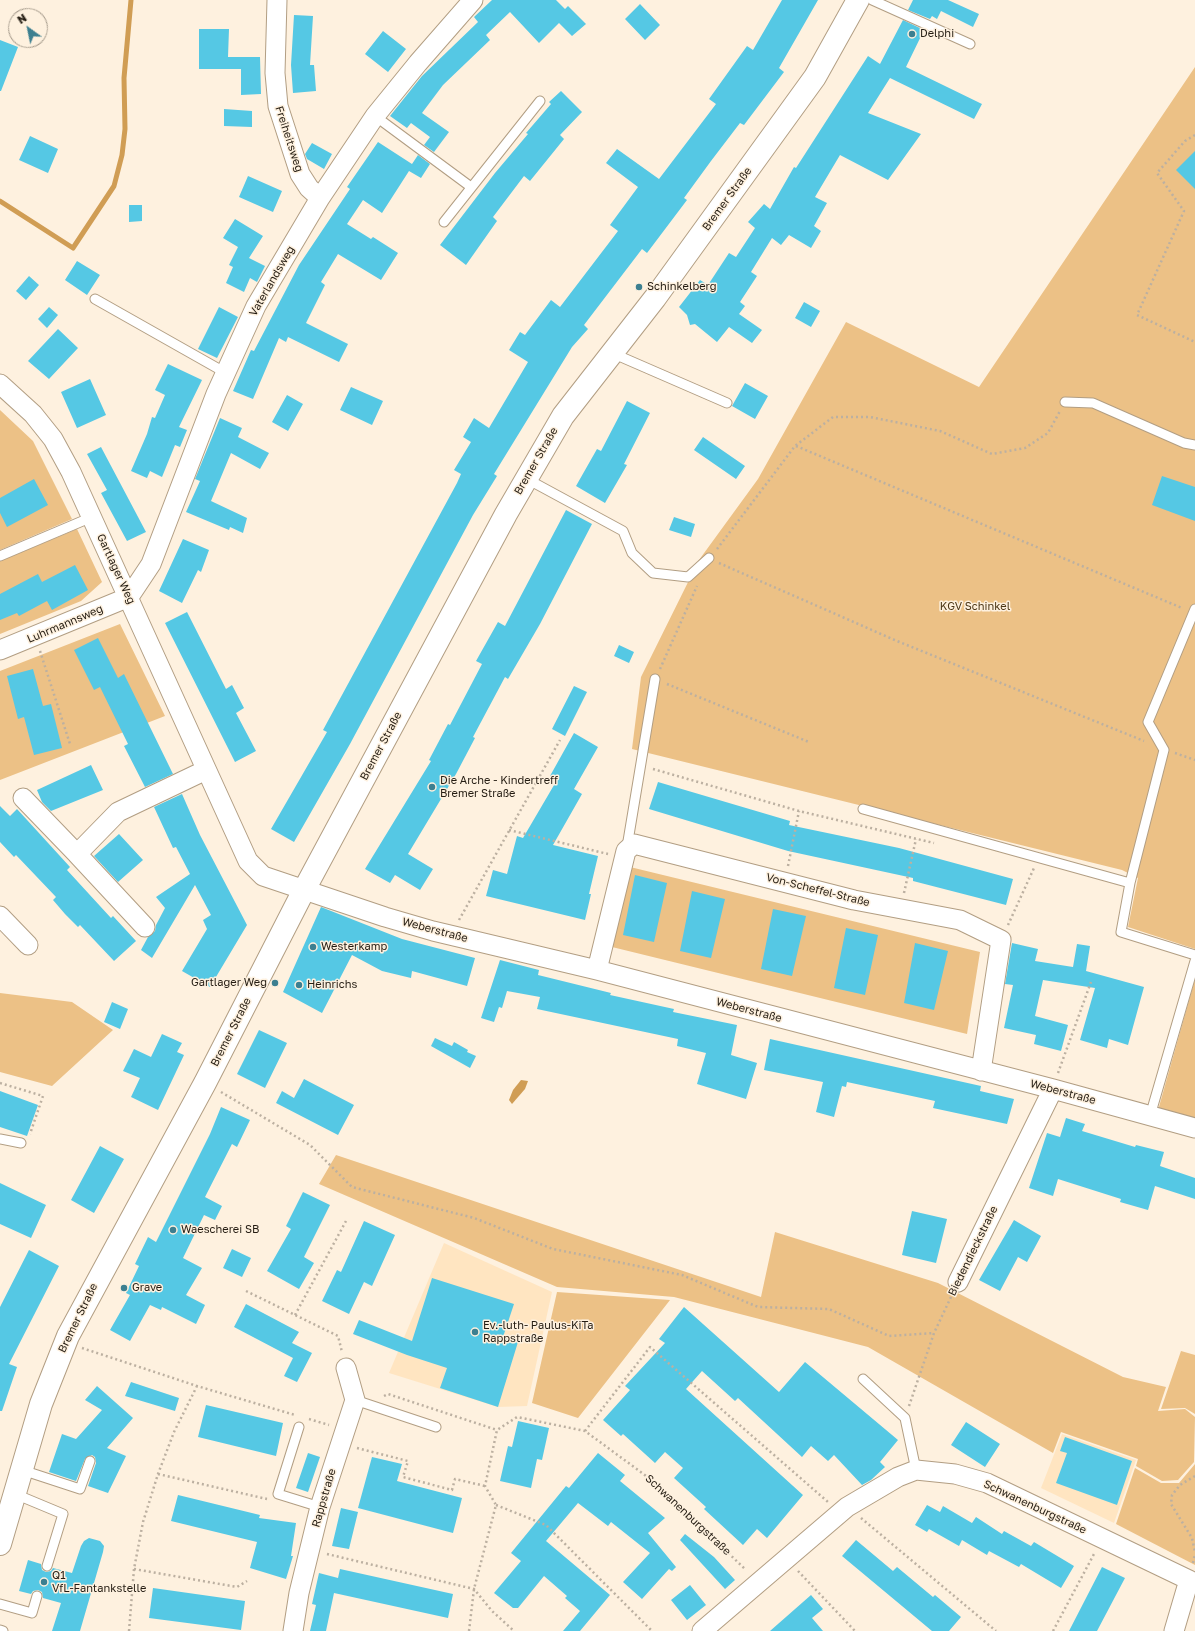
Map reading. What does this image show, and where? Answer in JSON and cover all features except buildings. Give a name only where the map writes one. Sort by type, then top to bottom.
[{"type":"main road","name":"Bremer Straße","points":[[0,1544],[41,1404],[65,1342],[205,1083],[304,890],[526,478],[563,416],[655,298],[815,77],[858,0]]},
{"type":"street","name":"Freiheitsweg","points":[[277,0],[275,73],[278,106],[300,174],[309,188],[320,198]]},
{"type":"street","name":"Vaterlandsweg","points":[[129,597],[151,564],[216,394],[256,306],[320,198],[375,116],[418,62],[473,0]]},
{"type":"street","name":"Gartlager Weg","points":[[0,384],[33,414],[53,439],[71,472],[248,861],[263,876],[304,890]]},
{"type":"street","name":"Luhrmannsweg","points":[[0,650],[129,597]]},
{"type":"street","points":[[77,854],[118,812],[206,770]]},
{"type":"street","points":[[23,798],[145,927]]},
{"type":"street","name":"Von-Scheffel-Straße","points":[[626,855],[634,844],[854,900],[960,920],[1000,940]]},
{"type":"street","points":[[597,970],[626,855]]},
{"type":"street","name":"Weberstraße","points":[[304,890],[385,917],[451,935],[597,970],[1053,1089],[1195,1128]]},
{"type":"street","points":[[0,916],[28,945]]},
{"type":"street","points":[[981,1071],[1000,940]]},
{"type":"street","name":"Biedendieckstraße","points":[[958,1282],[1053,1089]]},
{"type":"street","points":[[346,1368],[363,1403]]},
{"type":"street","name":"Rappstraße","points":[[293,1631],[299,1593],[320,1508],[343,1437],[363,1403]]},
{"type":"street","name":"Schwanenburgstraße","points":[[702,1631],[848,1507],[898,1477],[916,1470],[955,1474],[987,1484],[1189,1580],[1174,1631]]},
{"type":"lane","points":[[872,0],[970,44]]},
{"type":"lane","points":[[444,222],[540,101]]},
{"type":"lane","points":[[375,116],[471,187]]},
{"type":"lane","points":[[95,299],[226,373]]},
{"type":"lane","points":[[612,353],[727,403]]},
{"type":"lane","points":[[1065,402],[1094,403],[1184,443],[1195,445]]},
{"type":"lane","points":[[526,478],[623,531],[632,553],[653,574],[688,577],[709,558]]},
{"type":"lane","points":[[0,556],[92,517]]},
{"type":"lane","points":[[1195,611],[1148,722],[1164,750],[1130,883],[1121,932],[1195,955]]},
{"type":"lane","points":[[626,855],[655,679]]},
{"type":"lane","points":[[863,809],[1130,883]]},
{"type":"lane","points":[[1150,1116],[1195,961]]},
{"type":"lane","points":[[0,1139],[21,1143]]},
{"type":"lane","points":[[863,1379],[905,1418],[916,1470]]},
{"type":"lane","points":[[363,1403],[436,1427]]},
{"type":"lane","points":[[299,1427],[278,1494],[320,1508]]},
{"type":"lane","points":[[22,1470],[80,1489],[90,1461]]},
{"type":"lane","points":[[15,1494],[63,1514],[47,1566]]},
{"type":"lane","points":[[0,1604],[32,1613],[38,1596]]},
{"type":"path","points":[[1195,136],[1185,141],[1157,173],[1184,211],[1137,315],[1195,342]]},
{"type":"path","points":[[1065,402],[1048,433],[1025,448],[992,454],[940,431],[870,418],[833,417],[795,446],[709,558],[897,641],[1164,750],[1195,760]]},
{"type":"path","points":[[795,446],[1195,611]]},
{"type":"path","points":[[697,585],[655,679],[809,742]]},
{"type":"path","points":[[36,636],[70,744]]},
{"type":"path","points":[[451,935],[560,740]]},
{"type":"path","points":[[641,765],[799,811],[938,844]]},
{"type":"path","points":[[784,882],[799,811]]},
{"type":"path","points":[[510,830],[626,855]]},
{"type":"path","points":[[901,909],[916,839]]},
{"type":"path","points":[[1000,940],[1034,868],[1027,866]]},
{"type":"path","points":[[1053,1089],[1091,982]]},
{"type":"path","points":[[0,1083],[43,1096],[27,1142],[21,1143]]},
{"type":"path","points":[[205,1083],[310,1145],[352,1187],[474,1218],[553,1249],[682,1275],[758,1306],[828,1309],[888,1336],[934,1333]]},
{"type":"path","points":[[294,1315],[346,1221]]},
{"type":"path","name":"Biedendieckstraße","points":[[905,1418],[934,1333],[958,1282]]},
{"type":"path","points":[[246,1290],[338,1336],[346,1368]]},
{"type":"path","points":[[65,1342],[197,1386],[301,1416]]},
{"type":"path","points":[[585,1432],[650,1347],[836,1509],[848,1507],[996,1631]]},
{"type":"path","points":[[129,1631],[134,1569],[143,1522],[158,1474],[174,1432],[197,1386]]},
{"type":"path","points":[[363,1403],[388,1394],[497,1430],[485,1486],[496,1505],[546,1525],[652,1631]]},
{"type":"path","name":"Schwanenburgstraße","points":[[497,1430],[517,1417],[585,1432],[653,1481],[760,1583]]},
{"type":"path","points":[[308,1419],[343,1437],[408,1461],[404,1478],[452,1490],[455,1478],[485,1486]]},
{"type":"path","points":[[158,1474],[267,1499],[278,1494]]},
{"type":"path","points":[[1195,1476],[1180,1485],[1172,1495],[1171,1504],[1192,1538],[1195,1552]]},
{"type":"path","points":[[469,1631],[474,1589],[496,1505]]},
{"type":"path","points":[[1053,1631],[1102,1538]]},
{"type":"path","points":[[309,1550],[474,1589],[492,1611],[514,1631]]},
{"type":"path","points":[[787,1558],[855,1631]]},
{"type":"path","points":[[134,1569],[237,1587],[246,1581]]},
{"type":"shaded area","points":[[521,1080],[528,1081],[525,1089],[512,1104],[509,1100],[513,1090]]},
{"type":"shaded area","name":"Ev.-luth- Paulus-KiTa Rappstraße","points":[[444,1243],[552,1292],[527,1406],[498,1407],[389,1373]]},
{"type":"shaded area","points":[[1062,1434],[1136,1460],[1114,1523],[1041,1488]]},
{"type":"green space","name":"KGV Schinkel","points":[[1195,67],[1195,949],[1128,927],[1138,878],[1122,870],[632,749],[641,677],[699,560],[758,479],[846,322],[979,387]]},
{"type":"green space","points":[[0,410],[33,441],[72,519],[0,550]]},
{"type":"green space","points":[[77,529],[102,582],[81,601],[0,634],[0,561]]},
{"type":"green space","points":[[120,624],[165,716],[0,780],[0,671]]},
{"type":"green space","points":[[630,867],[980,952],[967,1034],[612,947]]},
{"type":"green space","points":[[1195,979],[1195,1130],[1155,1121]]},
{"type":"green space","points":[[0,993],[72,1002],[113,1030],[52,1086],[0,1072]]},
{"type":"green space","points":[[336,1155],[761,1297],[775,1232],[938,1283],[1123,1377],[1166,1387],[1158,1411],[1185,1409],[1195,1417],[1194,1462],[1178,1480],[1162,1481],[1136,1466],[1138,1459],[1061,1432],[1053,1453],[868,1347],[674,1297],[557,1287],[319,1184]]},
{"type":"green space","points":[[557,1292],[670,1300],[578,1418],[532,1403]]},
{"type":"green space","points":[[1181,1351],[1195,1355],[1195,1414],[1185,1408],[1161,1409]]},
{"type":"green space","points":[[1195,1464],[1195,1565],[1116,1524],[1135,1468],[1161,1483],[1179,1483]]},
{"type":"waterway","points":[[0,201],[73,248],[114,186],[122,155],[125,129],[124,78],[131,0]]},
{"type":"place","name":"Delphi","points":[[912,34]]},
{"type":"place","name":"Schinkelberg","points":[[639,287]]},
{"type":"place","name":"Die Arche - Kindertreff Bremer Straße","points":[[432,787]]},
{"type":"place","name":"Westerkamp","points":[[313,947]]},
{"type":"place","name":"Gartlager Weg","points":[[275,983]]},
{"type":"place","name":"Heinrichs","points":[[299,985]]},
{"type":"place","name":"Waescherei SB","points":[[173,1230]]},
{"type":"place","name":"Grave","points":[[124,1288]]},
{"type":"place","name":"Ev.-luth- Paulus-KiTa Rappstraße","points":[[475,1332]]},
{"type":"place","name":"Q1 VfL-Fantankstelle","points":[[44,1582]]}]
